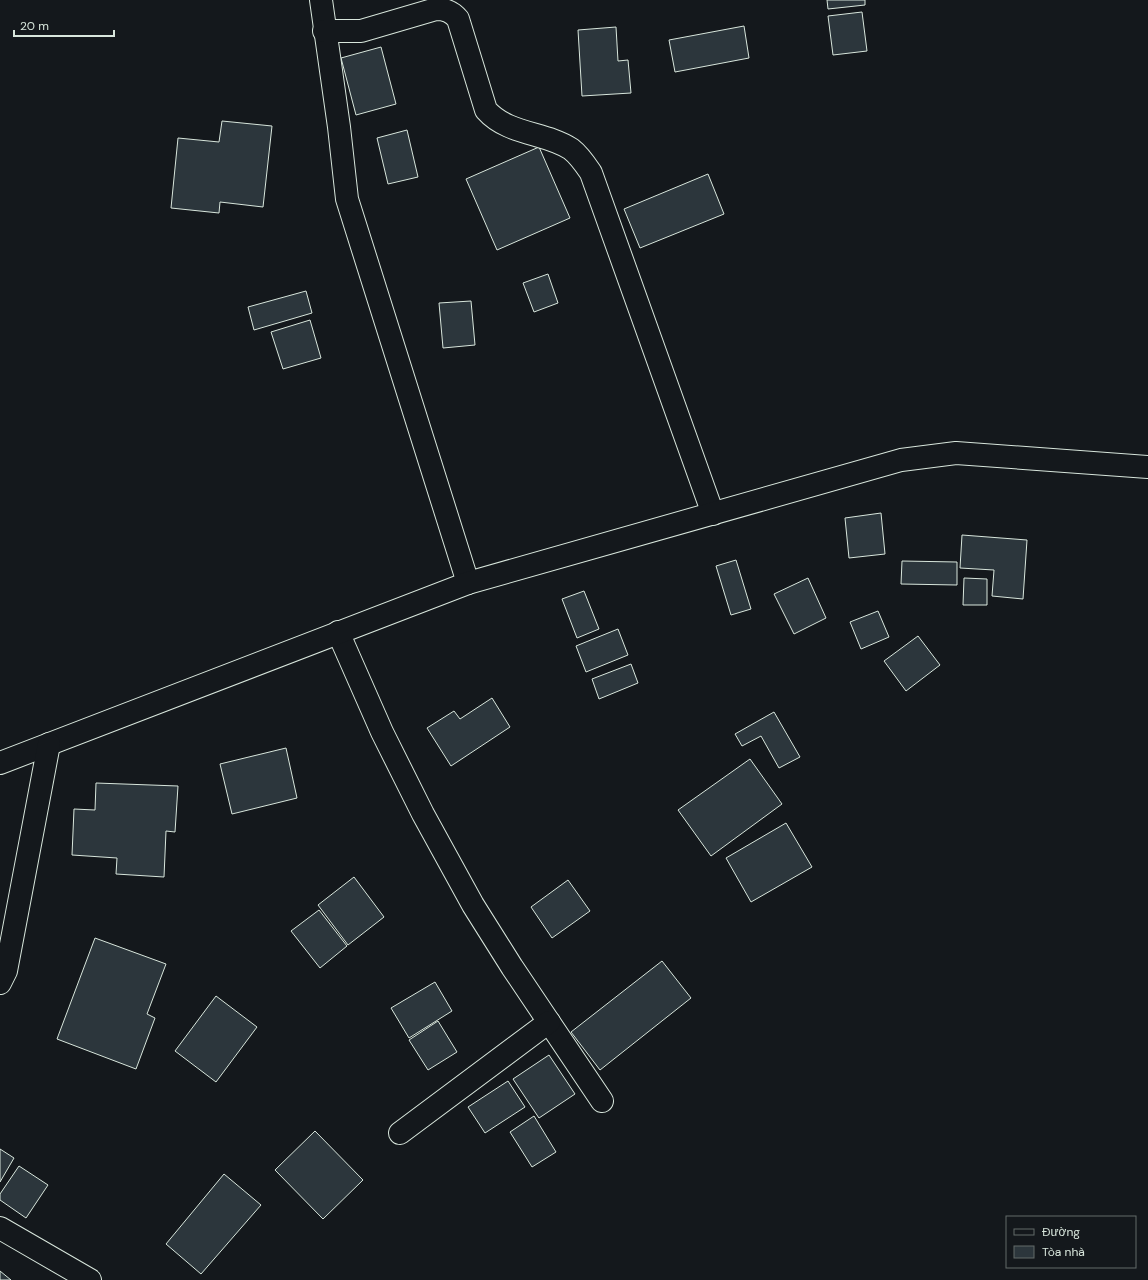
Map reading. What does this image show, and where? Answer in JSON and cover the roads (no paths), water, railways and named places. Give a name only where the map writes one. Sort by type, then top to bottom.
[{"type":"street","points":[[321,0],[324,31],[339,127],[347,199],[468,583]]},
{"type":"street","points":[[324,31],[361,32],[436,9],[444,9],[453,13],[458,19],[486,110],[502,124],[570,149],[582,158],[591,173],[713,514]]},
{"type":"street","points":[[0,762],[468,583],[901,460],[956,454],[1148,467]]},
{"type":"street","points":[[338,632],[382,732],[423,814],[477,911],[602,1101]]},
{"type":"street","points":[[0,983],[6,971],[49,744]]},
{"type":"street","points":[[400,1133],[549,1022]]},
{"type":"street","points":[[0,1228],[90,1280]]}]
